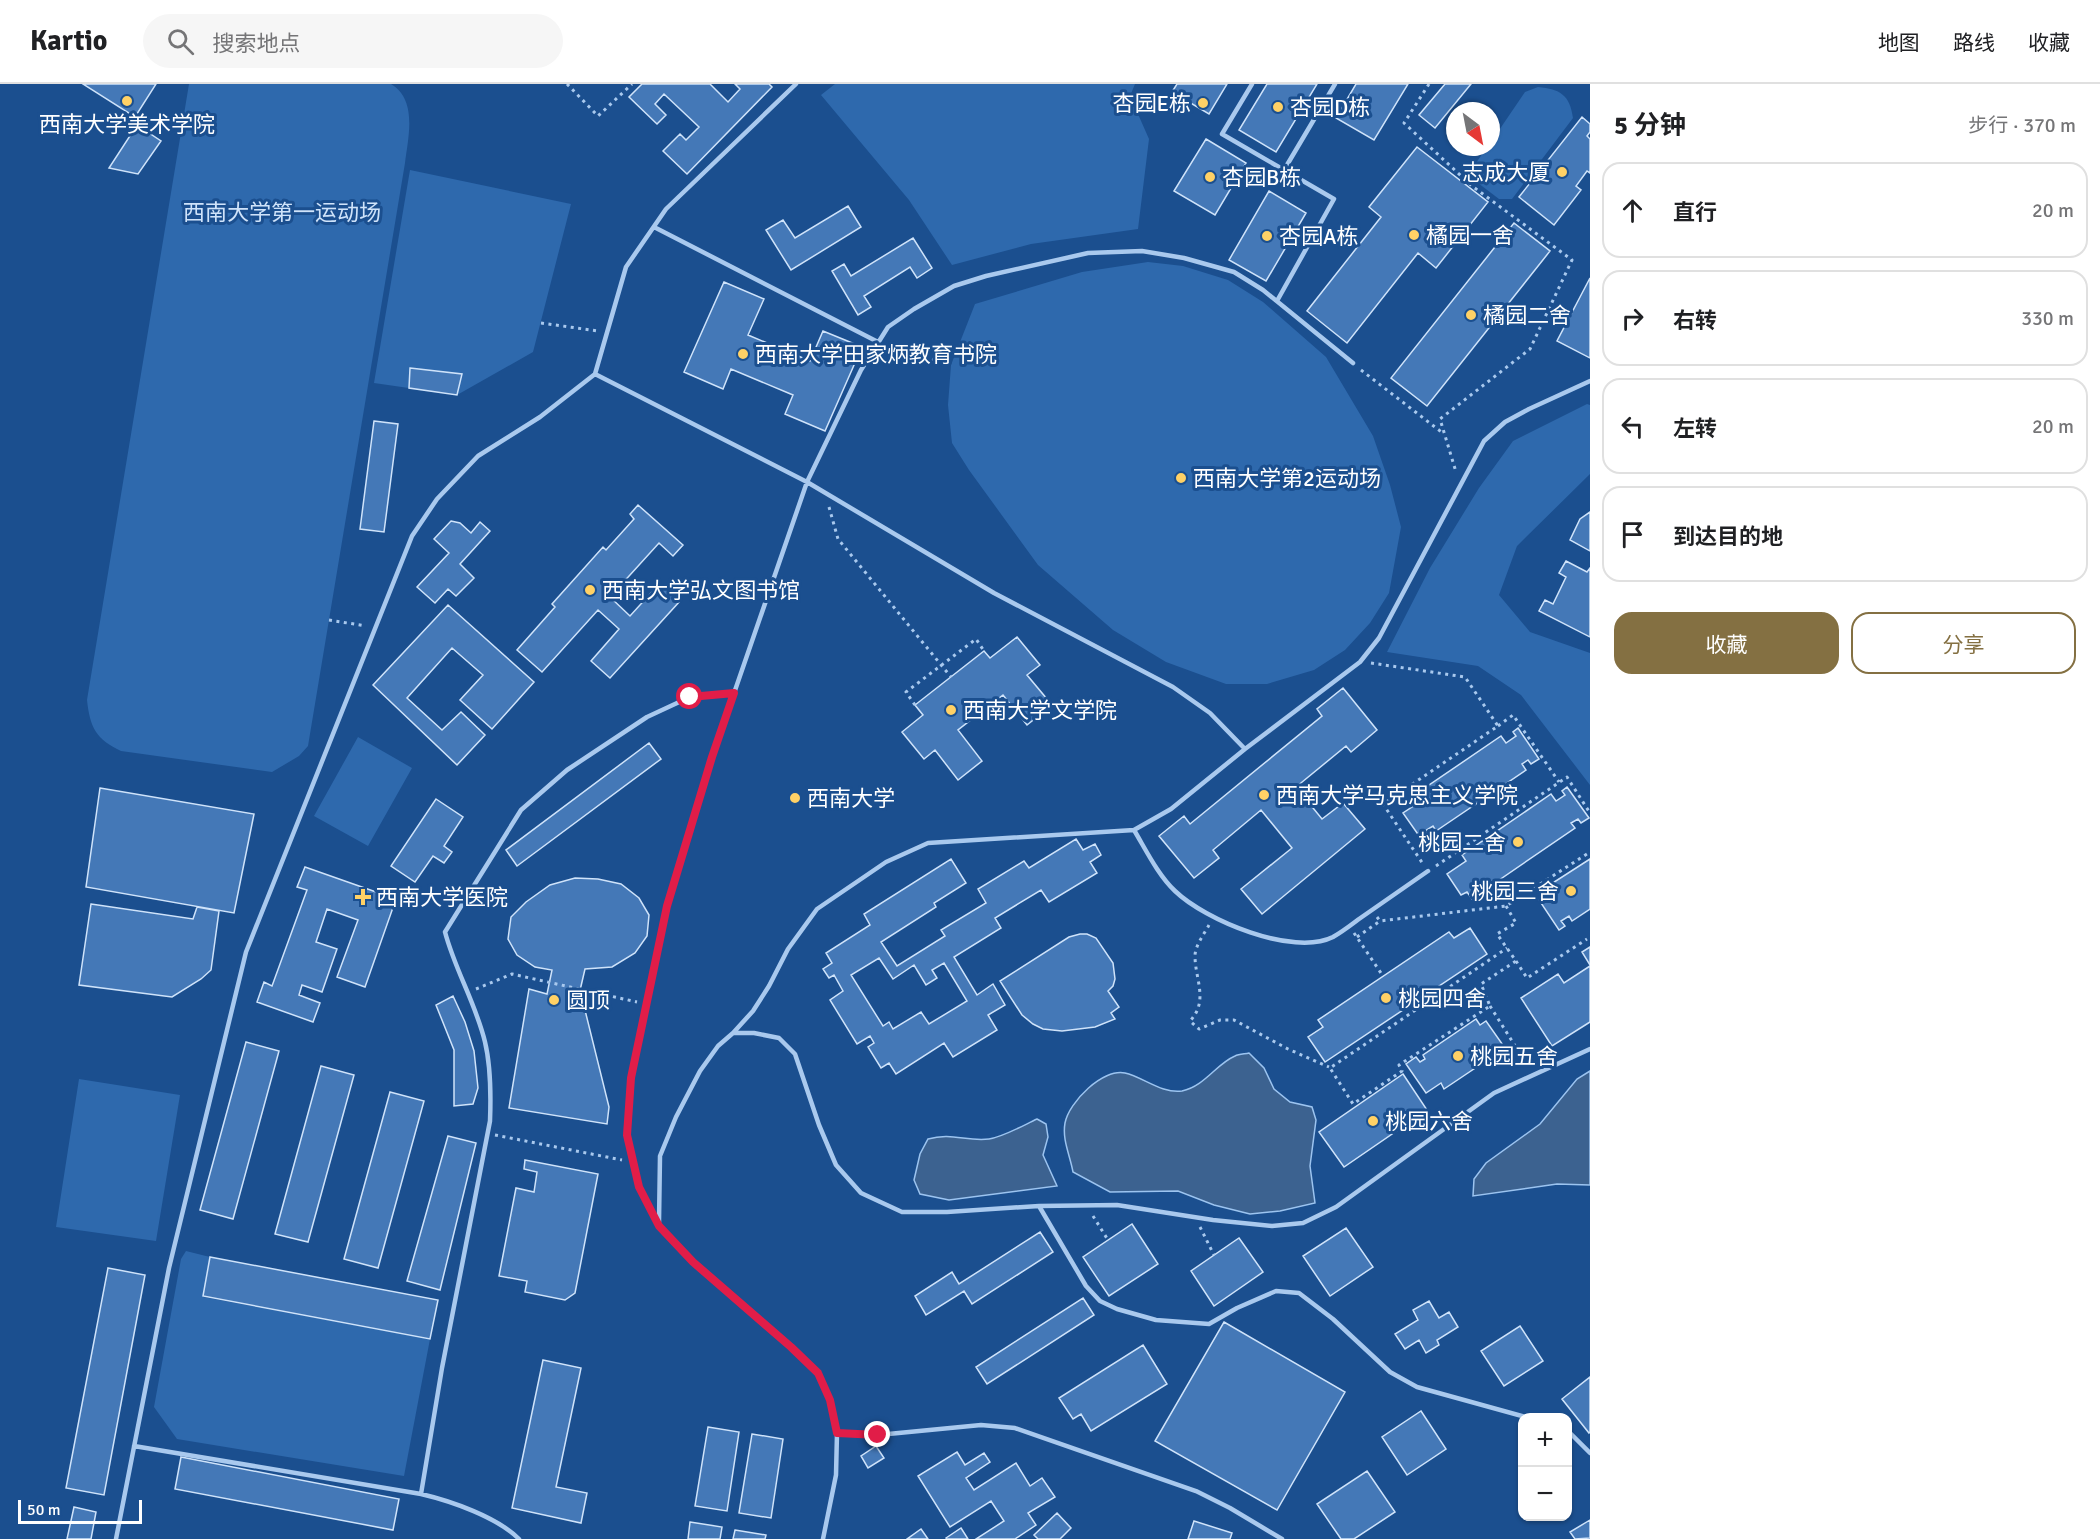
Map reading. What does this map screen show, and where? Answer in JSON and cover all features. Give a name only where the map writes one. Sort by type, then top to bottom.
[{"type":"lane","points":[[116,1539],[169,1268],[246,952],[412,536],[437,499],[477,456],[540,417],[595,374],[609,333],[626,267],[666,209],[796,84]]},
{"type":"lane","points":[[1252,84],[1222,134],[1334,199],[1277,301]]},
{"type":"lane","points":[[1284,170],[1335,84]]},
{"type":"lane","points":[[654,227],[878,342]]},
{"type":"lane","points":[[823,1539],[836,1474],[837,1433],[830,1400],[818,1373],[693,1262],[659,1226],[639,1187],[627,1135],[631,1078],[673,884],[709,767],[807,482],[861,370],[888,327],[954,286],[986,276],[1088,253],[1142,250],[1184,258],[1234,273],[1263,290],[1353,363]]},
{"type":"lane","points":[[595,374],[807,482],[994,593],[1173,687],[1210,712],[1245,749]]},
{"type":"lane","points":[[659,1226],[660,1156],[676,1117],[700,1071],[718,1046],[753,1011],[770,986],[788,948],[817,909],[886,862],[928,843],[1134,830],[1171,809],[1245,749],[1360,662],[1379,638],[1485,441],[1505,422],[1590,381]]},
{"type":"lane","points":[[421,1494],[442,1368],[488,1134],[491,1086],[485,1042],[452,958],[445,932],[462,901],[521,810],[567,770],[647,717],[690,697],[734,693]]},
{"type":"lane","points":[[1134,830],[1174,891],[1198,908],[1236,927],[1272,940],[1300,943],[1331,938],[1428,871]]},
{"type":"lane","points":[[732,1033],[754,1033],[779,1038],[795,1054],[819,1125],[836,1165],[861,1193],[902,1212],[1117,1205],[1196,1218],[1272,1226],[1303,1223],[1336,1207],[1494,1094],[1590,1049]]},
{"type":"lane","points":[[1039,1206],[1086,1286],[1100,1301],[1117,1309],[1156,1320],[1209,1324],[1237,1308],[1276,1291],[1299,1293],[1333,1319],[1390,1372],[1417,1387],[1518,1415]]},
{"type":"lane","points":[[837,1433],[878,1435],[981,1425],[1015,1428],[1196,1491],[1282,1539]]},
{"type":"lane","points":[[1572,1435],[1590,1453]]},
{"type":"lane","points":[[134,1446],[443,1499],[477,1513],[519,1539]]},
{"type":"path","points":[[567,84],[598,116],[632,84]]},
{"type":"path","points":[[1429,84],[1404,123],[1472,186],[1572,260],[1530,350],[1440,418],[1460,485]]},
{"type":"path","points":[[541,323],[609,333]]},
{"type":"path","points":[[878,342],[951,365]]},
{"type":"path","points":[[1353,363],[1445,435]]},
{"type":"path","points":[[825,494],[838,539],[951,677]]},
{"type":"path","points":[[329,620],[375,627]]},
{"type":"path","points":[[915,705],[906,692],[941,664],[976,639],[984,651]]},
{"type":"path","points":[[1360,662],[1465,676],[1498,726]]},
{"type":"path","points":[[1559,782],[1513,715],[1383,804],[1428,871],[1559,782],[1566,777],[1590,813]]},
{"type":"path","points":[[1357,937],[1380,921],[1506,906],[1590,852]]},
{"type":"path","points":[[1506,906],[1516,923],[1497,934],[1527,978],[1587,939]]},
{"type":"path","points":[[1372,911],[1380,921]]},
{"type":"path","points":[[1213,915],[1195,954],[1200,993],[1197,1013],[1190,1021],[1199,1029],[1220,1020],[1234,1020],[1330,1068],[1353,1104],[1402,1071],[1399,1065],[1490,1006]]},
{"type":"path","points":[[1349,926],[1383,976]]},
{"type":"path","points":[[1330,1068],[1507,948]]},
{"type":"path","points":[[1516,961],[1481,984],[1490,1006],[1533,1074]]},
{"type":"path","points":[[467,993],[512,974],[647,1004]]},
{"type":"path","points":[[488,1134],[633,1162]]},
{"type":"path","points":[[1087,1206],[1108,1240]]},
{"type":"path","points":[[1196,1218],[1214,1255]]},
{"type":"green space","name":"西南大学第一运动场","points":[[189,84],[391,84],[399,91],[408,109],[409,131],[405,163],[308,746],[299,756],[272,772],[121,751],[112,747],[96,732],[90,718],[87,700]]},
{"type":"green space","points":[[835,84],[1135,84],[1130,96],[1149,139],[1138,229],[1031,244],[952,265],[909,200],[821,95]]},
{"type":"green space","points":[[1538,87],[1558,92],[1569,104],[1573,118],[1512,199],[1499,199],[1478,183],[1476,163],[1481,156],[1500,156],[1500,129],[1525,92]]},
{"type":"green space","points":[[410,170],[571,204],[533,352],[457,395],[374,383]]},
{"type":"green space","name":"西南大学第2运动场","points":[[1148,262],[1183,266],[1228,280],[1263,302],[1326,357],[1373,436],[1390,485],[1401,527],[1389,593],[1370,623],[1345,650],[1314,670],[1267,684],[1226,684],[1166,662],[1113,630],[1038,565],[952,443],[948,405],[951,365],[975,304],[1082,272]]},
{"type":"green space","points":[[1587,404],[1590,405],[1590,474],[1517,546],[1499,595],[1530,632],[1590,653],[1590,785],[1521,695],[1478,666],[1387,652],[1430,568],[1479,488],[1513,441]]},
{"type":"green space","points":[[358,737],[412,768],[368,846],[314,816]]},
{"type":"green space","points":[[79,1079],[180,1095],[156,1241],[56,1227]]},
{"type":"green space","points":[[186,1251],[210,1257],[203,1297],[430,1339],[404,1476],[177,1439],[154,1407],[181,1259]]},
{"type":"shaded area","points":[[1249,1053],[1264,1068],[1274,1089],[1290,1102],[1312,1107],[1316,1120],[1310,1166],[1315,1203],[1280,1211],[1250,1214],[1214,1205],[1178,1191],[1110,1192],[1073,1172],[1065,1141],[1065,1123],[1073,1106],[1097,1081],[1116,1073],[1125,1073],[1160,1088],[1182,1091],[1197,1085],[1228,1060],[1237,1055]]},
{"type":"shaded area","points":[[1590,1071],[1590,1185],[1557,1184],[1473,1196],[1474,1179],[1486,1163],[1540,1124],[1577,1079]]},
{"type":"shaded area","points":[[1037,1119],[1046,1124],[1048,1137],[1043,1155],[1057,1186],[949,1200],[920,1194],[914,1180],[920,1154],[928,1139],[945,1136],[974,1139],[995,1138]]},
{"type":"building","name":"西南大学美术学院","points":[[83,84],[156,84],[135,117]]},
{"type":"building","points":[[642,84],[710,84],[728,102],[740,89],[735,84],[769,84],[772,87],[687,174],[663,151],[680,134],[686,140],[699,127],[664,94],[655,104],[666,115],[657,124],[629,97]]},
{"type":"building","name":"杏园E栋","points":[[1177,84],[1227,84],[1209,114],[1172,92]]},
{"type":"building","name":"杏园D栋","points":[[1267,84],[1317,84],[1276,152],[1239,130]]},
{"type":"building","points":[[1356,84],[1408,84],[1374,140],[1336,118]]},
{"type":"building","points":[[1445,84],[1471,84],[1456,102],[1446,102],[1446,115],[1435,128],[1419,115]]},
{"type":"building","name":"志成大厦","points":[[1582,117],[1590,124],[1590,132],[1587,136],[1590,139],[1590,173],[1587,171],[1576,186],[1581,190],[1554,225],[1519,197]]},
{"type":"building","points":[[137,125],[161,141],[138,174],[109,168]]},
{"type":"building","name":"杏园B栋","points":[[1206,139],[1246,163],[1215,215],[1174,191]]},
{"type":"building","name":"橘园一舍","points":[[1417,147],[1488,202],[1436,268],[1418,253],[1347,343],[1307,311],[1381,217],[1369,207]]},
{"type":"building","name":"杏园A栋","points":[[1269,191],[1306,213],[1266,281],[1229,260]]},
{"type":"building","points":[[848,206],[861,227],[791,270],[766,230],[783,220],[795,238]]},
{"type":"building","name":"橘园二舍","points":[[1514,223],[1550,251],[1427,406],[1391,378]]},
{"type":"building","points":[[913,238],[932,268],[917,278],[910,267],[864,296],[871,307],[858,315],[832,271],[844,264],[851,276]]},
{"type":"building","points":[[1590,278],[1590,358],[1557,341]]},
{"type":"building","name":"西南大学田家炳教育书院","points":[[724,282],[764,299],[748,335],[810,361],[823,331],[862,347],[825,431],[785,414],[793,395],[731,369],[723,389],[684,372]]},
{"type":"building","points":[[410,368],[462,374],[457,395],[409,388]]},
{"type":"building","points":[[374,421],[398,424],[384,532],[360,529]]},
{"type":"building","name":"西南大学弘文图书馆","points":[[638,505],[683,545],[673,556],[659,543],[610,597],[630,616],[660,583],[680,601],[610,678],[591,661],[619,629],[598,610],[542,672],[517,650],[555,607],[552,604],[603,547],[606,550],[634,519],[630,514]]},
{"type":"building","points":[[1590,512],[1590,551],[1570,540],[1580,519]]},
{"type":"building","points":[[451,521],[460,523],[471,533],[480,522],[490,531],[460,564],[474,578],[456,596],[448,589],[435,603],[417,587],[449,553],[434,539]]},
{"type":"building","points":[[1566,561],[1587,572],[1590,568],[1590,637],[1539,611],[1545,600],[1553,604],[1566,577],[1559,573]]},
{"type":"building","points":[[448,605],[534,682],[492,729],[460,700],[483,675],[452,648],[407,698],[442,730],[461,712],[485,735],[457,765],[373,685]]},
{"type":"building","name":"西南大学文学院","points":[[1017,637],[1040,665],[1027,675],[1052,705],[1027,725],[1003,695],[958,730],[982,761],[958,780],[935,750],[924,759],[902,732],[923,715],[915,705],[984,651],[990,658]]},
{"type":"building","name":"西南大学马克思主义学院","points":[[1343,688],[1377,730],[1351,752],[1346,746],[1296,787],[1322,819],[1343,803],[1365,829],[1262,914],[1241,889],[1292,848],[1261,810],[1213,850],[1219,858],[1194,878],[1159,836],[1184,816],[1190,824],[1322,716],[1317,709]]},
{"type":"building","points":[[1518,728],[1539,759],[1531,764],[1528,760],[1522,764],[1526,770],[1436,831],[1433,826],[1425,831],[1429,836],[1422,840],[1403,813],[1418,803],[1413,796],[1501,736],[1506,743],[1516,736],[1513,732]]},
{"type":"building","points":[[649,743],[661,759],[517,866],[506,850]]},
{"type":"building","name":"桃园二舍","points":[[1567,787],[1589,818],[1581,823],[1578,819],[1571,823],[1575,828],[1486,889],[1482,884],[1474,889],[1478,894],[1472,899],[1467,892],[1461,895],[1447,874],[1466,861],[1462,855],[1551,794],[1556,801],[1565,795],[1562,791]]},
{"type":"building","points":[[100,788],[254,814],[234,913],[86,887]]},
{"type":"building","points":[[436,799],[463,817],[444,846],[452,852],[444,863],[433,856],[415,882],[391,866]]},
{"type":"building","points":[[1076,839],[1083,850],[1095,844],[1101,855],[1090,862],[1097,873],[1049,902],[1041,890],[995,918],[1001,928],[954,957],[977,995],[993,984],[1005,1005],[988,1015],[997,1030],[953,1057],[944,1043],[896,1074],[889,1063],[881,1068],[868,1047],[874,1043],[870,1036],[857,1044],[830,1000],[843,991],[834,975],[829,978],[823,969],[832,963],[826,953],[870,925],[864,914],[951,859],[966,883],[934,903],[936,907],[881,942],[897,966],[945,936],[941,930],[986,903],[978,889],[1024,861],[1029,868]],"holes":[[[879,958],[893,979],[914,965],[926,985],[937,978],[932,970],[944,963],[967,1001],[929,1024],[921,1012],[893,1029],[889,1022],[883,1026],[851,975]]]},
{"type":"building","name":"桃园三舍","points":[[1590,859],[1590,909],[1572,921],[1569,916],[1561,921],[1565,926],[1559,930],[1539,900],[1544,896],[1547,901],[1555,896],[1548,886]]},
{"type":"building","name":"西南大学医院","points":[[305,867],[396,899],[365,987],[337,977],[358,920],[327,909],[316,942],[337,949],[322,992],[302,985],[299,995],[320,1003],[313,1022],[257,1002],[264,982],[272,986],[307,890],[297,887]]},
{"type":"building","name":"圆顶","points":[[575,878],[598,879],[621,884],[639,898],[649,915],[647,936],[635,953],[612,967],[585,969],[578,999],[583,1002],[609,1107],[607,1124],[509,1108],[529,989],[547,994],[552,970],[535,967],[517,955],[508,939],[511,917],[526,902],[550,885]]},
{"type":"building","points":[[91,904],[193,919],[197,907],[219,911],[211,970],[172,997],[79,985]]},
{"type":"building","name":"桃园四舍","points":[[1470,928],[1487,954],[1325,1062],[1308,1037],[1323,1027],[1318,1020],[1449,932],[1454,938]]},
{"type":"building","points":[[1080,934],[1096,938],[1113,963],[1115,979],[1108,991],[1119,1007],[1111,1013],[1115,1019],[1095,1027],[1062,1031],[1043,1029],[1022,1015],[1000,981],[1069,937]]},
{"type":"building","points":[[1590,947],[1590,965],[1582,952]]},
{"type":"building","points":[[1590,966],[1590,1022],[1552,1046],[1521,998],[1558,974],[1564,983]]},
{"type":"building","points":[[453,996],[465,1022],[474,1051],[478,1088],[473,1104],[454,1106],[454,1050],[436,1005]]},
{"type":"building","name":"桃园五舍","points":[[1476,1019],[1480,1025],[1486,1021],[1505,1048],[1444,1089],[1441,1083],[1426,1093],[1406,1064],[1416,1057],[1420,1062],[1425,1059],[1423,1055]]},
{"type":"building","points":[[246,1042],[279,1051],[233,1219],[200,1210]]},
{"type":"building","points":[[321,1066],[354,1075],[308,1242],[275,1234]]},
{"type":"building","name":"桃园六舍","points":[[1403,1074],[1427,1110],[1344,1167],[1319,1132]]},
{"type":"building","points":[[390,1092],[424,1101],[378,1268],[344,1259]]},
{"type":"building","points":[[448,1136],[476,1143],[440,1290],[407,1281]]},
{"type":"building","points":[[525,1160],[598,1174],[575,1293],[565,1300],[525,1292],[527,1281],[499,1276],[516,1188],[534,1192],[537,1172],[524,1169]]},
{"type":"building","points":[[1132,1224],[1158,1264],[1109,1296],[1083,1257]]},
{"type":"building","points":[[1346,1228],[1373,1267],[1330,1296],[1303,1256]]},
{"type":"building","points":[[1040,1232],[1053,1252],[972,1304],[964,1291],[926,1315],[915,1296],[952,1272],[959,1284]]},
{"type":"building","points":[[1239,1238],[1263,1272],[1214,1306],[1191,1271]]},
{"type":"building","points":[[210,1257],[438,1300],[430,1339],[203,1296]]},
{"type":"building","points":[[108,1268],[145,1275],[104,1495],[66,1488]]},
{"type":"building","points":[[1083,1298],[1094,1315],[987,1384],[976,1367]]},
{"type":"building","points":[[1429,1301],[1439,1318],[1449,1312],[1458,1327],[1437,1340],[1439,1345],[1426,1353],[1419,1340],[1405,1349],[1395,1334],[1418,1320],[1413,1310]]},
{"type":"building","points":[[1224,1322],[1345,1392],[1277,1510],[1155,1441]]},
{"type":"building","points":[[1520,1326],[1543,1361],[1504,1386],[1481,1351]]},
{"type":"building","points":[[1143,1345],[1167,1384],[1091,1431],[1081,1414],[1073,1419],[1059,1398]]},
{"type":"building","points":[[543,1360],[581,1368],[556,1487],[587,1493],[581,1523],[512,1508]]},
{"type":"building","points":[[1590,1377],[1590,1432],[1589,1433],[1562,1399]]},
{"type":"building","points":[[1421,1411],[1446,1449],[1407,1475],[1382,1437]]},
{"type":"building","points":[[708,1427],[739,1432],[727,1511],[695,1506]]},
{"type":"building","points":[[752,1434],[783,1439],[771,1518],[739,1513]]},
{"type":"building","points":[[876,1446],[884,1458],[868,1468],[861,1456]]},
{"type":"building","points":[[957,1452],[965,1465],[984,1453],[990,1462],[966,1478],[974,1490],[1016,1463],[1030,1486],[1042,1478],[1055,1497],[1028,1513],[1036,1525],[1015,1539],[976,1539],[1004,1521],[991,1501],[950,1527],[918,1476]]},
{"type":"building","points":[[181,1457],[399,1499],[393,1530],[175,1489]]},
{"type":"building","points":[[1367,1471],[1395,1512],[1354,1539],[1341,1539],[1317,1504]]},
{"type":"building","points":[[74,1507],[96,1512],[91,1539],[67,1539]]},
{"type":"building","points":[[1057,1513],[1071,1528],[1060,1539],[1038,1539],[1034,1535]]},
{"type":"building","points":[[1590,1520],[1590,1538],[1575,1539],[1570,1532]]},
{"type":"building","points":[[1194,1521],[1232,1533],[1230,1539],[1188,1539]]},
{"type":"building","points":[[690,1522],[722,1527],[720,1539],[688,1539]]},
{"type":"building","points":[[961,1528],[968,1539],[946,1538]]},
{"type":"building","points":[[921,1529],[928,1539],[907,1539]]},
{"type":"building","points":[[735,1530],[766,1535],[765,1539],[733,1539]]},
{"type":"place","name":"西南大学美术学院","points":[[127,101]]},
{"type":"place","name":"杏园E栋","points":[[1203,103]]},
{"type":"place","name":"杏园D栋","points":[[1278,107]]},
{"type":"place","name":"志成大厦","points":[[1562,172]]},
{"type":"place","name":"杏园B栋","points":[[1210,177]]},
{"type":"place","name":"橘园一舍","points":[[1414,235]]},
{"type":"place","name":"杏园A栋","points":[[1267,236]]},
{"type":"place","name":"橘园二舍","points":[[1471,315]]},
{"type":"place","name":"西南大学田家炳教育书院","points":[[743,354]]},
{"type":"place","name":"西南大学第2运动场","points":[[1181,478]]},
{"type":"place","name":"西南大学弘文图书馆","points":[[590,590]]},
{"type":"place","name":"西南大学文学院","points":[[951,710]]},
{"type":"place","name":"西南大学马克思主义学院","points":[[1264,795]]},
{"type":"place","name":"西南大学","points":[[795,798]]},
{"type":"place","name":"桃园二舍","points":[[1518,842]]},
{"type":"place","name":"桃园三舍","points":[[1571,891]]},
{"type":"place","name":"西南大学医院","points":[[363,897]]},
{"type":"place","name":"桃园四舍","points":[[1386,998]]},
{"type":"place","name":"圆顶","points":[[554,1000]]},
{"type":"place","name":"桃园五舍","points":[[1458,1056]]},
{"type":"place","name":"桃园六舍","points":[[1373,1121]]},
{"type":"route","points":[[690,697],[734,693],[683,849],[667,906],[631,1078],[627,1135],[639,1187],[659,1226],[693,1262],[818,1373],[830,1400],[837,1433],[878,1435]]}]
